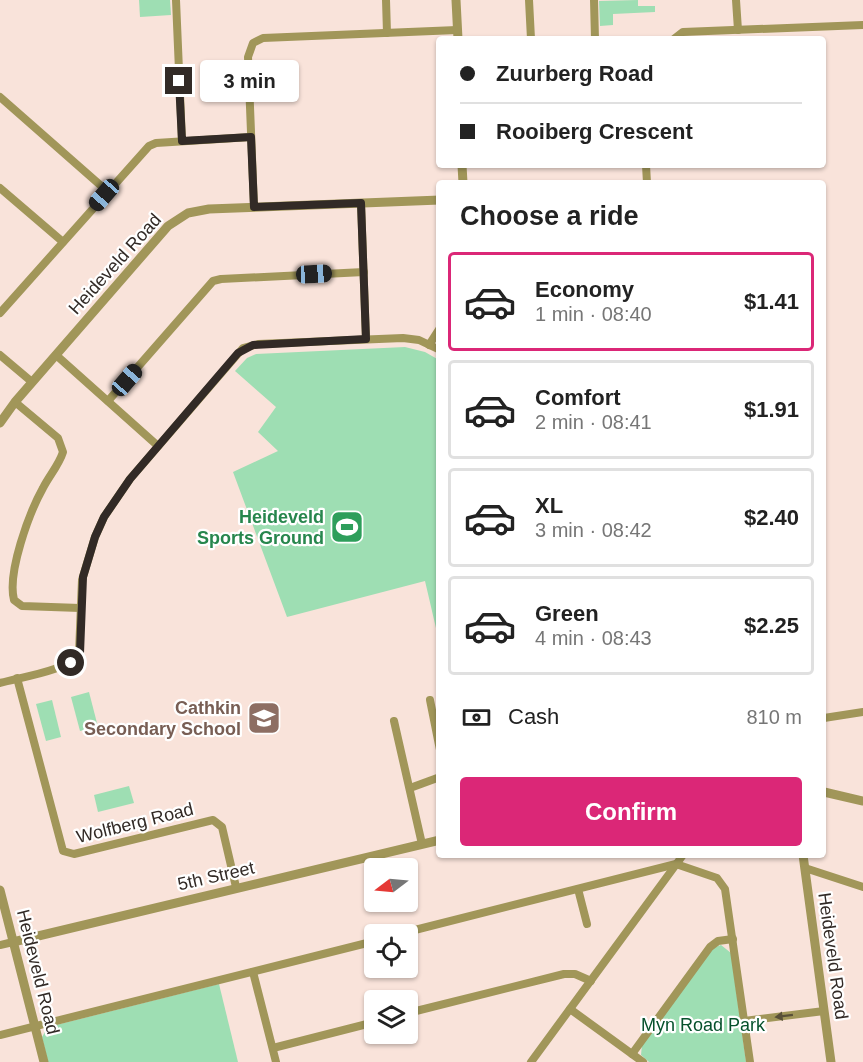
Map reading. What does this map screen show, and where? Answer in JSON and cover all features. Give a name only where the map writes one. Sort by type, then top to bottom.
[{"type":"street","points":[[176,0],[182,141]]},
{"type":"street","points":[[386,0],[387,33]]},
{"type":"street","points":[[254,207],[248,53],[256,40],[387,33],[458,35],[456,0]]},
{"type":"street","points":[[529,0],[531,36]]},
{"type":"street","points":[[594,0],[595,36]]},
{"type":"street","points":[[736,0],[738,30]]},
{"type":"street","points":[[677,36],[682,32],[863,25]]},
{"type":"street","points":[[0,97],[108,191]]},
{"type":"street","points":[[0,314],[149,146],[182,141],[251,137]]},
{"type":"street","points":[[0,188],[63,242]]},
{"type":"street","name":"Heideveld Road","points":[[0,423],[32,382],[175,220],[199,210],[436,200]]},
{"type":"street","points":[[361,203],[366,339]]},
{"type":"street","points":[[108,401],[213,281],[364,272]]},
{"type":"street","points":[[429,345],[436,334]]},
{"type":"street","points":[[0,682],[64,666],[76,659],[80,653],[80,608],[85,567],[104,517],[115,498],[238,353],[248,346],[403,338],[419,340],[436,348]]},
{"type":"street","points":[[0,355],[32,382]]},
{"type":"street","points":[[56,355],[158,446]]},
{"type":"street","points":[[15,402],[58,438],[63,452],[43,488],[27,525],[12,590],[14,600],[22,606],[80,608]]},
{"type":"street","name":"Wolfberg Road","points":[[17,678],[63,851],[74,854],[213,820],[222,827],[236,887]]},
{"type":"street","points":[[430,700],[436,730]]},
{"type":"street","points":[[826,718],[863,712]]},
{"type":"street","points":[[394,721],[422,844]]},
{"type":"street","points":[[410,788],[436,778]]},
{"type":"street","points":[[826,792],[863,801]]},
{"type":"street","name":"5th Street","points":[[0,945],[436,841]]},
{"type":"street","points":[[531,1062],[680,858]]},
{"type":"street","name":"Heideveld Road","points":[[803,858],[831,1062]]},
{"type":"street","points":[[418,929],[676,864],[717,878],[722,882],[733,939],[750,1062]]},
{"type":"street","points":[[805,868],[863,887]]},
{"type":"street","points":[[578,889],[587,924]]},
{"type":"street","name":"Heideveld Road","points":[[0,890],[44,1062]]},
{"type":"street","points":[[632,1054],[712,945],[733,939]]},
{"type":"street","points":[[0,1035],[364,944]]},
{"type":"street","points":[[253,972],[276,1062]]},
{"type":"street","points":[[418,1010],[564,974],[575,974],[591,981]]},
{"type":"street","points":[[570,1009],[643,1062]]},
{"type":"street","points":[[744,1021],[824,1011]]},
{"type":"street","points":[[273,1048],[364,1025]]},
{"type":"green space","points":[[139,0],[170,0],[171,15],[140,17]]},
{"type":"green space","points":[[638,0],[638,6],[655,6],[655,12],[613,14],[613,25],[600,26],[599,1]]},
{"type":"green space","name":"Heideveld Sports Ground","points":[[405,347],[425,352],[436,358],[436,628],[425,581],[287,617],[233,472],[278,451],[258,432],[276,407],[235,371],[247,358],[256,354]]},
{"type":"green space","points":[[89,692],[98,727],[80,731],[71,697]]},
{"type":"green space","points":[[52,700],[61,737],[46,741],[36,704]]},
{"type":"green space","points":[[129,786],[134,803],[98,812],[94,795]]},
{"type":"green space","name":"Myn Road Park","points":[[721,945],[731,953],[746,1062],[649,1062],[641,1055],[642,1045],[713,948]]},
{"type":"green space","points":[[219,984],[238,1062],[48,1062],[42,1037],[48,1027]]},
{"type":"place","name":"Heideveld Sports Ground","points":[[347,527]]},
{"type":"place","name":"Cathkin Secondary School","points":[[264,718]]},
{"type":"route","points":[[71,663],[80,653],[80,594],[85,567],[104,517],[130,479],[238,353],[243,348],[253,345],[366,339],[361,203],[254,207],[251,137],[182,141],[179,81]]}]
